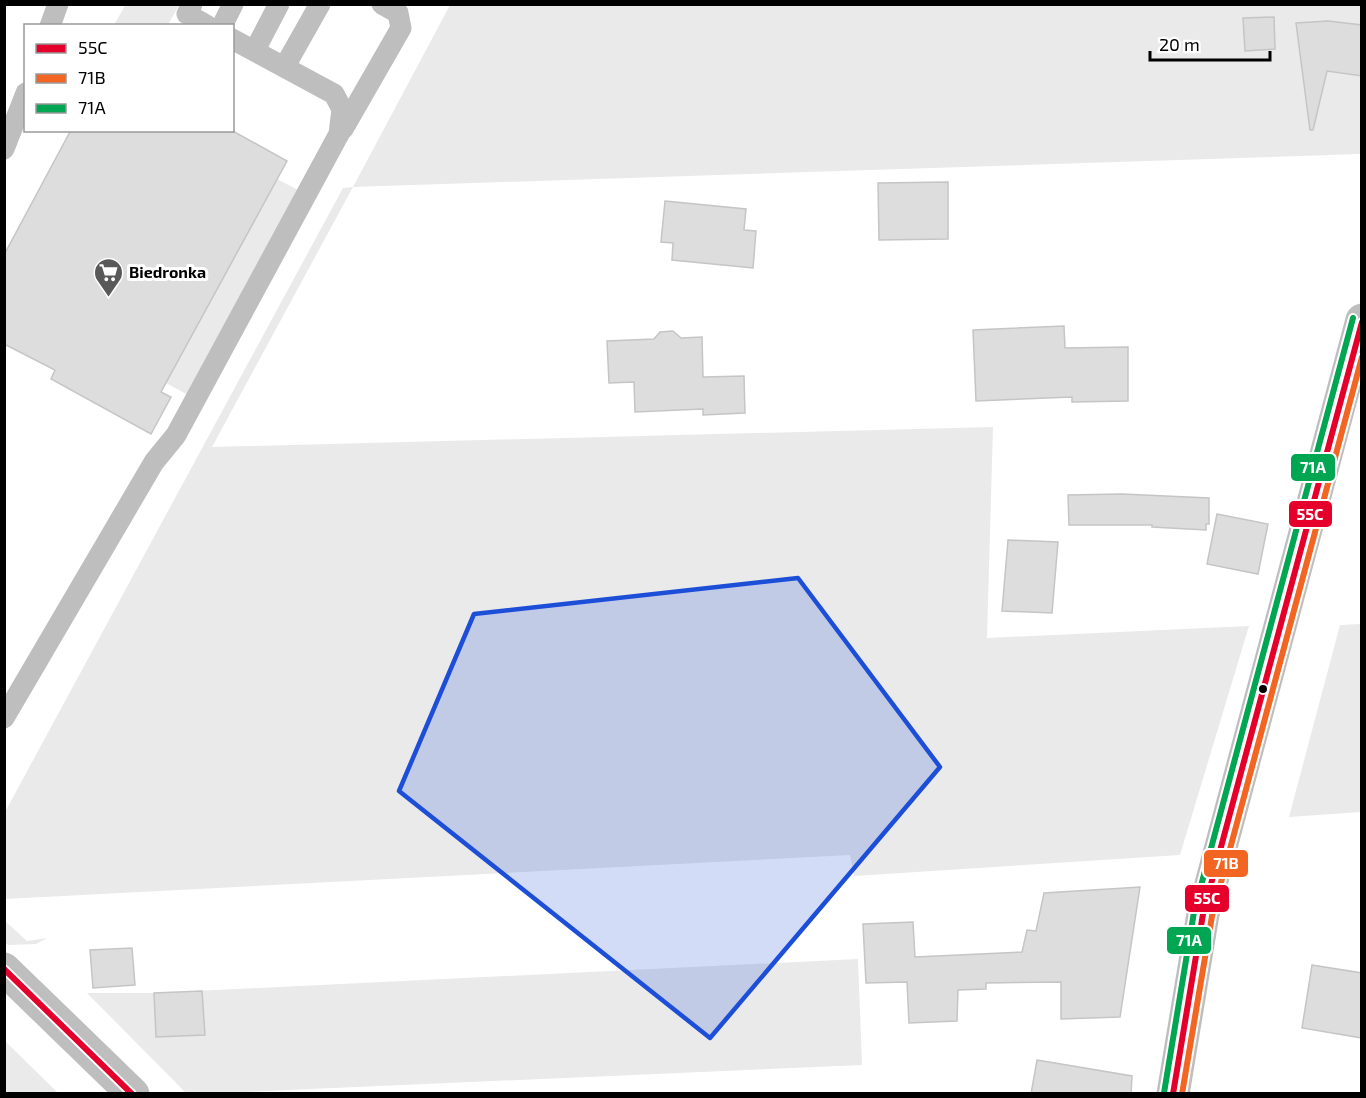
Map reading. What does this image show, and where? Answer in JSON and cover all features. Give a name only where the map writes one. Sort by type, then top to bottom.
[{"type":"street","points":[[1173,1094],[1203,914],[1362,320]]},
{"type":"street","points":[[4,969],[133,1094]]},
{"type":"lane","points":[[51,24],[58,4]]},
{"type":"lane","points":[[192,4],[187,14],[204,24]]},
{"type":"lane","points":[[223,24],[234,4]]},
{"type":"lane","points":[[255,50],[279,4]]},
{"type":"lane","points":[[285,66],[320,4]]},
{"type":"lane","points":[[4,718],[154,462],[176,435],[338,137],[401,28],[398,13],[382,4]]},
{"type":"lane","points":[[234,40],[336,96],[342,109],[338,137]]},
{"type":"lane","points":[[4,149],[24,98]]},
{"type":"highlighted area","points":[[798,578],[940,767],[710,1038],[399,791],[474,614]]},
{"type":"shaded area","points":[[126,4],[179,4],[169,24],[115,24]]},
{"type":"shaded area","points":[[450,5],[1361,5],[1360,154],[353,187]]},
{"type":"shaded area","points":[[277,179],[300,191],[188,395],[166,383]]},
{"type":"shaded area","points":[[353,187],[212,447],[993,427],[987,638],[1249,626],[1180,855],[854,876],[850,855],[5,899],[5,812],[343,188]]},
{"type":"shaded area","points":[[1361,624],[1361,812],[1289,817],[1340,625]]},
{"type":"shaded area","points":[[5,921],[27,941],[47,938],[36,944],[8,945],[5,942]]},
{"type":"shaded area","points":[[858,959],[862,1065],[186,1093],[87,993],[154,993]]},
{"type":"shaded area","points":[[5,1041],[58,1093],[5,1093]]},
{"type":"building","points":[[1274,17],[1275,49],[1245,51],[1243,18]]},
{"type":"building","points":[[1328,21],[1362,25],[1362,76],[1327,71],[1313,130],[1310,130],[1296,23]]},
{"type":"building","name":"Biedronka","points":[[70,132],[234,132],[287,161],[161,392],[171,397],[151,434],[51,379],[55,370],[4,344],[4,255]]},
{"type":"building","points":[[948,182],[948,239],[879,240],[878,183]]},
{"type":"building","points":[[665,201],[746,209],[744,230],[756,231],[753,268],[672,260],[673,243],[661,242]]},
{"type":"building","points":[[1064,326],[1065,348],[1128,347],[1128,401],[1072,402],[1072,397],[976,401],[973,330]]},
{"type":"building","points":[[673,331],[681,338],[702,337],[703,377],[744,376],[745,413],[703,415],[703,409],[635,412],[634,382],[609,383],[607,341],[654,339],[660,332]]},
{"type":"building","points":[[1122,494],[1209,498],[1209,524],[1206,524],[1206,530],[1152,527],[1152,525],[1069,525],[1068,495]]},
{"type":"building","points":[[1217,514],[1268,524],[1258,574],[1207,564]]},
{"type":"building","points":[[1008,540],[1058,542],[1052,613],[1002,611]]},
{"type":"building","points":[[1140,887],[1120,1017],[1061,1019],[1061,982],[986,983],[986,989],[958,990],[957,1021],[909,1023],[907,982],[866,983],[863,924],[913,922],[915,957],[1022,952],[1027,930],[1036,931],[1044,893]]},
{"type":"building","points":[[132,948],[135,985],[93,988],[90,950]]},
{"type":"building","points":[[1312,965],[1362,973],[1362,1038],[1302,1028]]},
{"type":"building","points":[[202,991],[205,1035],[156,1037],[154,993]]},
{"type":"building","points":[[1037,1060],[1132,1076],[1131,1094],[1031,1094]]},
{"type":"transit line","name":"71A","points":[[1164,1093],[1194,912],[1353,318]]},
{"type":"transit line","name":"55C","points":[[1173,1094],[1203,914],[1362,322]]},
{"type":"transit line","name":"71B","points":[[1182,1094],[1212,916],[1362,357]]},
{"type":"transit line","name":"55C","points":[[4,969],[132,1094]]},
{"type":"place","name":"Biedronka","points":[[108,298]]}]
